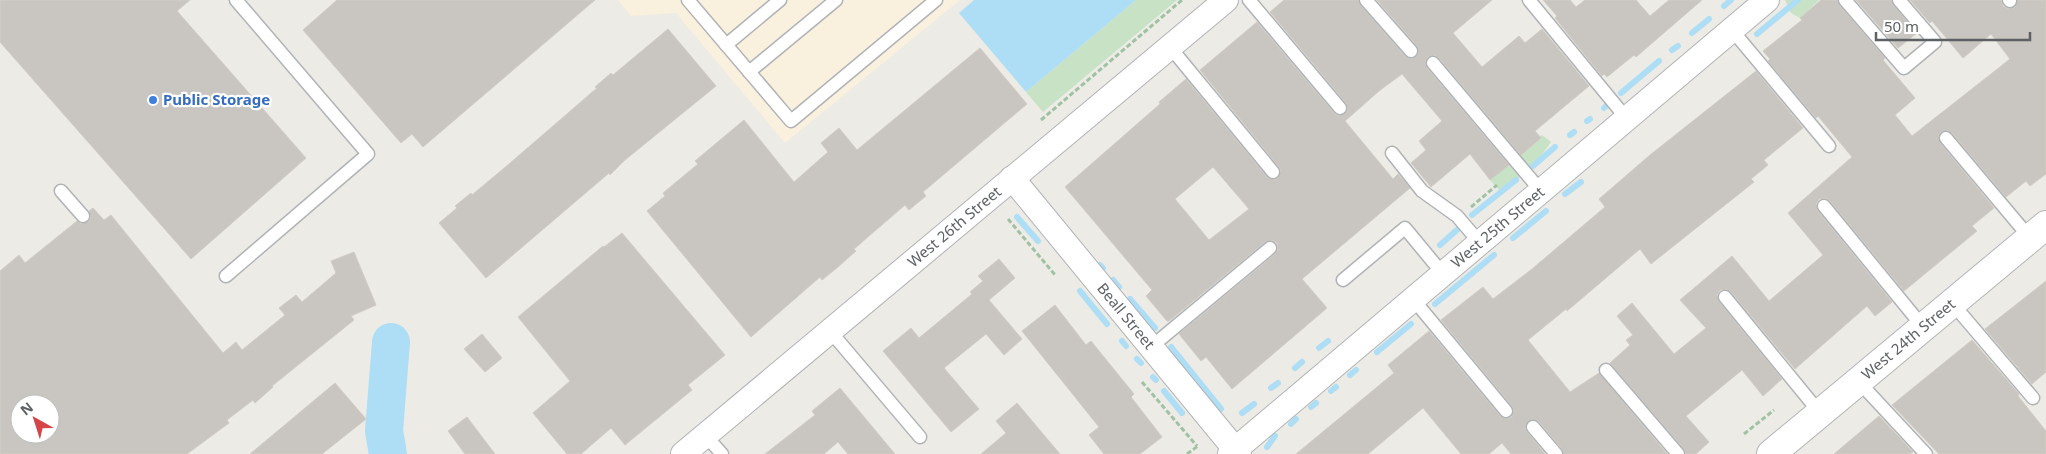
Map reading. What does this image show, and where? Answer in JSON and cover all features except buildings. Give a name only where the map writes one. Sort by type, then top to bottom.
[{"type":"street","name":"West 26th Street","points":[[683,454],[1226,0]]},
{"type":"street","name":"West 25th Street","points":[[1234,452],[1767,0]]},
{"type":"street","name":"Beall Street","points":[[1012,178],[1151,347],[1234,452]]},
{"type":"street","name":"West 24th Street","points":[[1771,454],[2038,231]]},
{"type":"lane","points":[[226,276],[368,154],[236,0]]},
{"type":"lane","points":[[688,0],[791,121],[936,0]]},
{"type":"lane","points":[[726,45],[780,0]]},
{"type":"lane","points":[[749,72],[836,0]]},
{"type":"lane","points":[[1249,0],[1340,108]]},
{"type":"lane","points":[[1366,0],[1410,51]]},
{"type":"lane","points":[[1529,0],[1627,119]]},
{"type":"lane","points":[[1845,0],[1904,68],[1935,42],[1899,0]]},
{"type":"lane","points":[[1732,30],[1829,146]]},
{"type":"lane","points":[[1170,47],[1273,172]]},
{"type":"lane","points":[[1433,63],[1541,191]]},
{"type":"lane","points":[[1946,138],[2038,231]]},
{"type":"lane","points":[[1392,153],[1422,191],[1459,218],[1480,243]]},
{"type":"lane","points":[[61,191],[83,216]]},
{"type":"lane","points":[[1824,206],[1923,327]]},
{"type":"lane","points":[[1343,280],[1405,228],[1443,274]]},
{"type":"lane","points":[[1151,347],[1270,248]]},
{"type":"lane","points":[[1725,297],[1820,413]]},
{"type":"lane","points":[[1413,299],[1506,411]]},
{"type":"lane","points":[[1952,303],[2034,398]]},
{"type":"lane","points":[[830,331],[920,436]]},
{"type":"lane","points":[[1606,370],[1678,454]]},
{"type":"lane","points":[[1858,381],[1926,454]]},
{"type":"lane","points":[[1533,427],[1556,454]]},
{"type":"lane","points":[[705,435],[722,454]]},
{"type":"path","points":[[1041,120],[1182,0]]},
{"type":"path","points":[[1459,218],[1497,185]]},
{"type":"path","points":[[1008,219],[1056,276]]},
{"type":"path","points":[[1142,382],[1197,446]]},
{"type":"path","points":[[1744,434],[1774,410]]},
{"type":"path","points":[[1187,454],[1203,440]]},
{"type":"shaded area","points":[[618,0],[960,0],[785,143],[676,13],[631,16]]},
{"type":"green space","points":[[1136,0],[1177,0],[1043,112],[1026,92]]},
{"type":"green space","points":[[1785,0],[1819,0],[1800,18],[1791,13]]},
{"type":"green space","points":[[1542,135],[1551,142],[1540,157],[1515,182],[1499,190],[1490,180]]},
{"type":"water","points":[[974,0],[1136,0],[1026,92],[959,13]]},
{"type":"waterway","points":[[1724,6],[1731,0]]},
{"type":"waterway","points":[[1757,34],[1798,0]]},
{"type":"waterway","points":[[1692,33],[1709,19]]},
{"type":"waterway","points":[[1672,50],[1678,46]]},
{"type":"waterway","points":[[1621,93],[1659,61]]},
{"type":"waterway","points":[[1604,108],[1608,104]]},
{"type":"waterway","points":[[1570,135],[1574,132]]},
{"type":"waterway","points":[[1533,166],[1555,147]]},
{"type":"waterway","points":[[1472,215],[1516,180]]},
{"type":"waterway","points":[[1565,194],[1581,182]]},
{"type":"waterway","points":[[1513,238],[1546,211]]},
{"type":"waterway","points":[[1017,217],[1038,241]]},
{"type":"waterway","points":[[1440,245],[1458,229]]},
{"type":"waterway","points":[[1435,304],[1494,255]]},
{"type":"waterway","points":[[1100,265],[1103,268]]},
{"type":"waterway","points":[[1113,280],[1119,287]]},
{"type":"waterway","points":[[1080,291],[1107,324]]},
{"type":"waterway","points":[[1130,299],[1155,328]]},
{"type":"waterway","points":[[1377,352],[1411,324]]},
{"type":"waterway","points":[[1122,341],[1126,346]]},
{"type":"waterway","points":[[1319,348],[1328,341]]},
{"type":"waterway","points":[[388,454],[384,431],[391,342]]},
{"type":"waterway","points":[[1171,347],[1221,409]]},
{"type":"waterway","points":[[1137,359],[1141,363]]},
{"type":"waterway","points":[[1295,368],[1302,362]]},
{"type":"waterway","points":[[1350,375],[1356,370]]},
{"type":"waterway","points":[[1153,377],[1156,380]]},
{"type":"waterway","points":[[1271,388],[1278,383]]},
{"type":"waterway","points":[[1331,391],[1336,387]]},
{"type":"waterway","points":[[1164,391],[1182,413]]},
{"type":"waterway","points":[[1311,407],[1316,403]]},
{"type":"waterway","points":[[1242,413],[1254,404]]},
{"type":"waterway","points":[[1291,424],[1296,419]]},
{"type":"waterway","points":[[1267,447],[1275,436]]},
{"type":"place","name":"Public Storage","points":[[153,100]]}]
